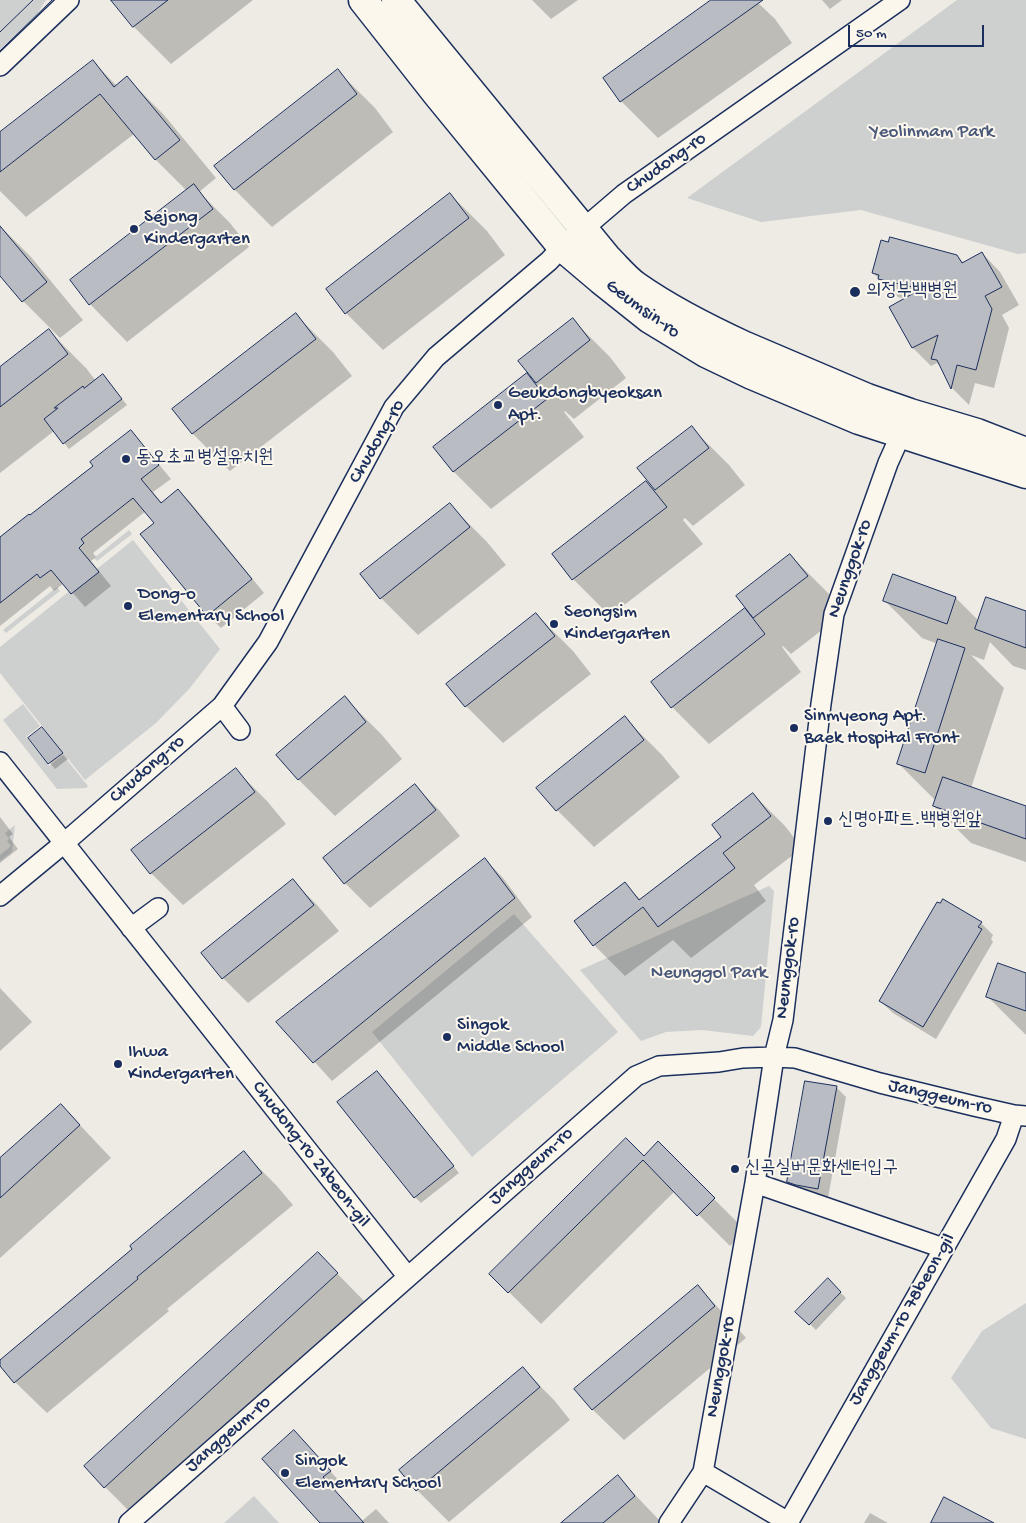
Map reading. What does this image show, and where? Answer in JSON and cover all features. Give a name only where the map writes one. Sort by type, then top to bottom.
[{"type":"main road","name":"Geumsin-ro","points":[[363,0],[562,247],[650,319],[706,353],[752,375],[850,416],[977,433],[1026,452]]},
{"type":"main road","name":"Geumsin-ro","points":[[396,0],[614,266],[634,285],[729,339],[867,398],[906,423],[1026,474]]},
{"type":"street","points":[[0,66],[69,0]]},
{"type":"street","name":"Chudong-ro","points":[[0,896],[64,844],[222,706],[268,642],[394,407],[436,357],[624,194],[900,0]]},
{"type":"street","name":"Neunggok-ro","points":[[669,1523],[703,1472],[755,1183],[774,1057],[784,1020],[820,713],[834,614],[888,463],[906,423]]},
{"type":"street","points":[[222,706],[240,730]]},
{"type":"street","name":"Chudong-ro 24beon-gil","points":[[0,762],[408,1278]]},
{"type":"street","points":[[131,928],[158,908]]},
{"type":"street","name":"Janggeum-ro","points":[[129,1523],[636,1076],[659,1066],[719,1062],[743,1058],[795,1058],[880,1083],[1020,1115]]},
{"type":"street","name":"Janggeum-ro 78beon-gil","points":[[788,1522],[1020,1115]]},
{"type":"street","points":[[755,1183],[944,1248]]},
{"type":"street","points":[[703,1472],[788,1522]]},
{"type":"green space","points":[[0,0],[46,0],[0,72]]},
{"type":"green space","name":"Yeolinmam Park","points":[[957,0],[1026,0],[1026,253],[1018,254],[861,210],[761,222],[687,198]]},
{"type":"green space","points":[[129,530],[132,534],[97,561],[94,558]]},
{"type":"green space","points":[[133,540],[220,649],[190,688],[156,723],[85,780],[0,673],[0,647]]},
{"type":"green space","points":[[57,587],[60,591],[6,633],[3,630]]},
{"type":"green space","points":[[23,704],[40,726],[26,737],[49,766],[63,755],[88,786],[86,788],[57,789],[3,720]]},
{"type":"green space","points":[[15,825],[12,852],[0,861],[0,855],[11,846],[7,841],[9,839],[5,833]]},
{"type":"green space","name":"Neunggol Park","points":[[769,886],[774,891],[761,1027],[753,1036],[702,1030],[666,1032],[641,1041],[580,970]]},
{"type":"green space","points":[[514,914],[618,1032],[472,1157],[372,1032]]},
{"type":"green space","points":[[1026,1303],[1026,1439],[991,1428],[951,1378],[982,1331]]},
{"type":"green space","points":[[254,1496],[279,1523],[224,1523]]},
{"type":"building","points":[[111,0],[168,0],[133,27]]},
{"type":"building","points":[[711,0],[763,0],[620,102],[603,78]]},
{"type":"building","points":[[93,60],[114,87],[127,76],[180,140],[155,160],[100,94],[0,172],[0,132]]},
{"type":"building","points":[[338,69],[357,94],[234,190],[214,166]]},
{"type":"building","points":[[194,184],[213,209],[89,305],[70,280]]},
{"type":"building","points":[[450,193],[469,218],[345,314],[326,289]]},
{"type":"building","points":[[0,226],[47,282],[22,302],[0,276]]},
{"type":"building","points":[[890,237],[957,255],[962,263],[982,252],[1002,287],[985,296],[992,309],[976,370],[957,365],[951,389],[937,360],[931,359],[938,335],[912,348],[889,307],[921,289],[878,279],[879,275],[872,273],[881,240],[888,242]]},
{"type":"building","points":[[296,313],[316,339],[192,434],[172,409]]},
{"type":"building","points":[[573,318],[590,340],[536,383],[518,361]]},
{"type":"building","points":[[49,329],[68,354],[0,407],[0,367]]},
{"type":"building","points":[[527,373],[547,399],[453,472],[433,447]]},
{"type":"building","points":[[103,374],[122,399],[63,444],[44,419],[58,408],[54,408],[83,386],[84,388]]},
{"type":"building","points":[[692,426],[709,448],[655,490],[637,468]]},
{"type":"building","points":[[131,430],[159,465],[141,479],[161,503],[178,489],[252,579],[207,616],[140,534],[154,523],[133,498],[81,539],[84,543],[79,548],[99,572],[71,594],[51,570],[40,578],[37,574],[0,603],[0,537],[93,466],[90,462]]},
{"type":"building","points":[[646,481],[667,507],[572,580],[552,554]]},
{"type":"building","points":[[450,503],[470,527],[380,599],[360,574]]},
{"type":"building","points":[[790,554],[808,576],[753,618],[736,596]]},
{"type":"building","points":[[893,574],[956,597],[947,624],[883,601]]},
{"type":"building","points":[[986,597],[1026,611],[1026,648],[975,629]]},
{"type":"building","points":[[745,608],[765,634],[671,708],[651,682]]},
{"type":"building","points":[[536,613],[555,636],[465,707],[446,684]]},
{"type":"building","points":[[938,639],[965,648],[925,773],[897,764]]},
{"type":"building","points":[[345,696],[366,722],[298,780],[276,755]]},
{"type":"building","points":[[625,716],[644,740],[556,811],[536,788]]},
{"type":"building","points":[[42,727],[63,753],[48,764],[28,738]]},
{"type":"building","points":[[236,768],[255,792],[150,874],[131,850]]},
{"type":"building","points":[[943,777],[1026,806],[1026,839],[933,806]]},
{"type":"building","points":[[415,784],[436,810],[344,884],[323,858]]},
{"type":"building","points":[[753,793],[771,816],[723,853],[735,868],[658,927],[643,907],[593,946],[574,921],[625,882],[639,900],[721,837],[712,825]]},
{"type":"building","points":[[485,858],[515,898],[313,1063],[276,1022]]},
{"type":"building","points":[[293,879],[314,905],[222,979],[201,953]]},
{"type":"building","points":[[943,899],[982,922],[978,927],[982,929],[923,1027],[879,1001],[937,902],[940,903]]},
{"type":"building","points":[[998,963],[1026,973],[1026,1011],[986,997]]},
{"type":"building","points":[[377,1071],[454,1166],[414,1198],[337,1102]]},
{"type":"building","points":[[805,1081],[837,1086],[818,1189],[787,1182]]},
{"type":"building","points":[[61,1104],[80,1125],[0,1198],[0,1158]]},
{"type":"building","points":[[626,1138],[644,1156],[658,1141],[715,1198],[697,1216],[643,1160],[508,1293],[489,1274]]},
{"type":"building","points":[[244,1151],[262,1173],[14,1383],[0,1366],[0,1360],[132,1249],[130,1246]]},
{"type":"building","points":[[318,1252],[338,1273],[104,1488],[84,1466]]},
{"type":"building","points":[[828,1278],[841,1292],[809,1325],[795,1312]]},
{"type":"building","points":[[698,1285],[715,1306],[592,1410],[574,1389]]},
{"type":"building","points":[[523,1367],[540,1387],[416,1491],[399,1470]]},
{"type":"building","points":[[294,1430],[331,1471],[323,1477],[364,1523],[320,1523],[262,1459]]},
{"type":"building","points":[[618,1475],[635,1496],[603,1523],[561,1523]]},
{"type":"building","points":[[944,1497],[994,1523],[931,1523]]},
{"type":"tram line","points":[[0,32],[33,0]]},
{"type":"tram line","points":[[0,51],[52,0]]},
{"type":"place","name":"Sejong Kindergarten","points":[[134,229]]},
{"type":"place","name":"의정부백병원","points":[[855,292]]},
{"type":"place","name":"Geukdongbyeoksan Apt.","points":[[498,405]]},
{"type":"place","name":"동오초교병설유치원","points":[[126,459]]},
{"type":"place","name":"Dong-o Elementary School","points":[[128,606]]},
{"type":"place","name":"Seongsim Kindergarten","points":[[554,624]]},
{"type":"place","name":"Sinmyeong Apt. Baek Hospital Front","points":[[794,728]]},
{"type":"place","name":"신명아파트.백병원앞","points":[[828,821]]},
{"type":"place","name":"Singok Middle School","points":[[447,1037]]},
{"type":"place","name":"Ihwa Kindergarten","points":[[118,1064]]},
{"type":"place","name":"신곡실버문화센터입구","points":[[735,1169]]},
{"type":"place","name":"Singok Elementary School","points":[[285,1473]]}]
